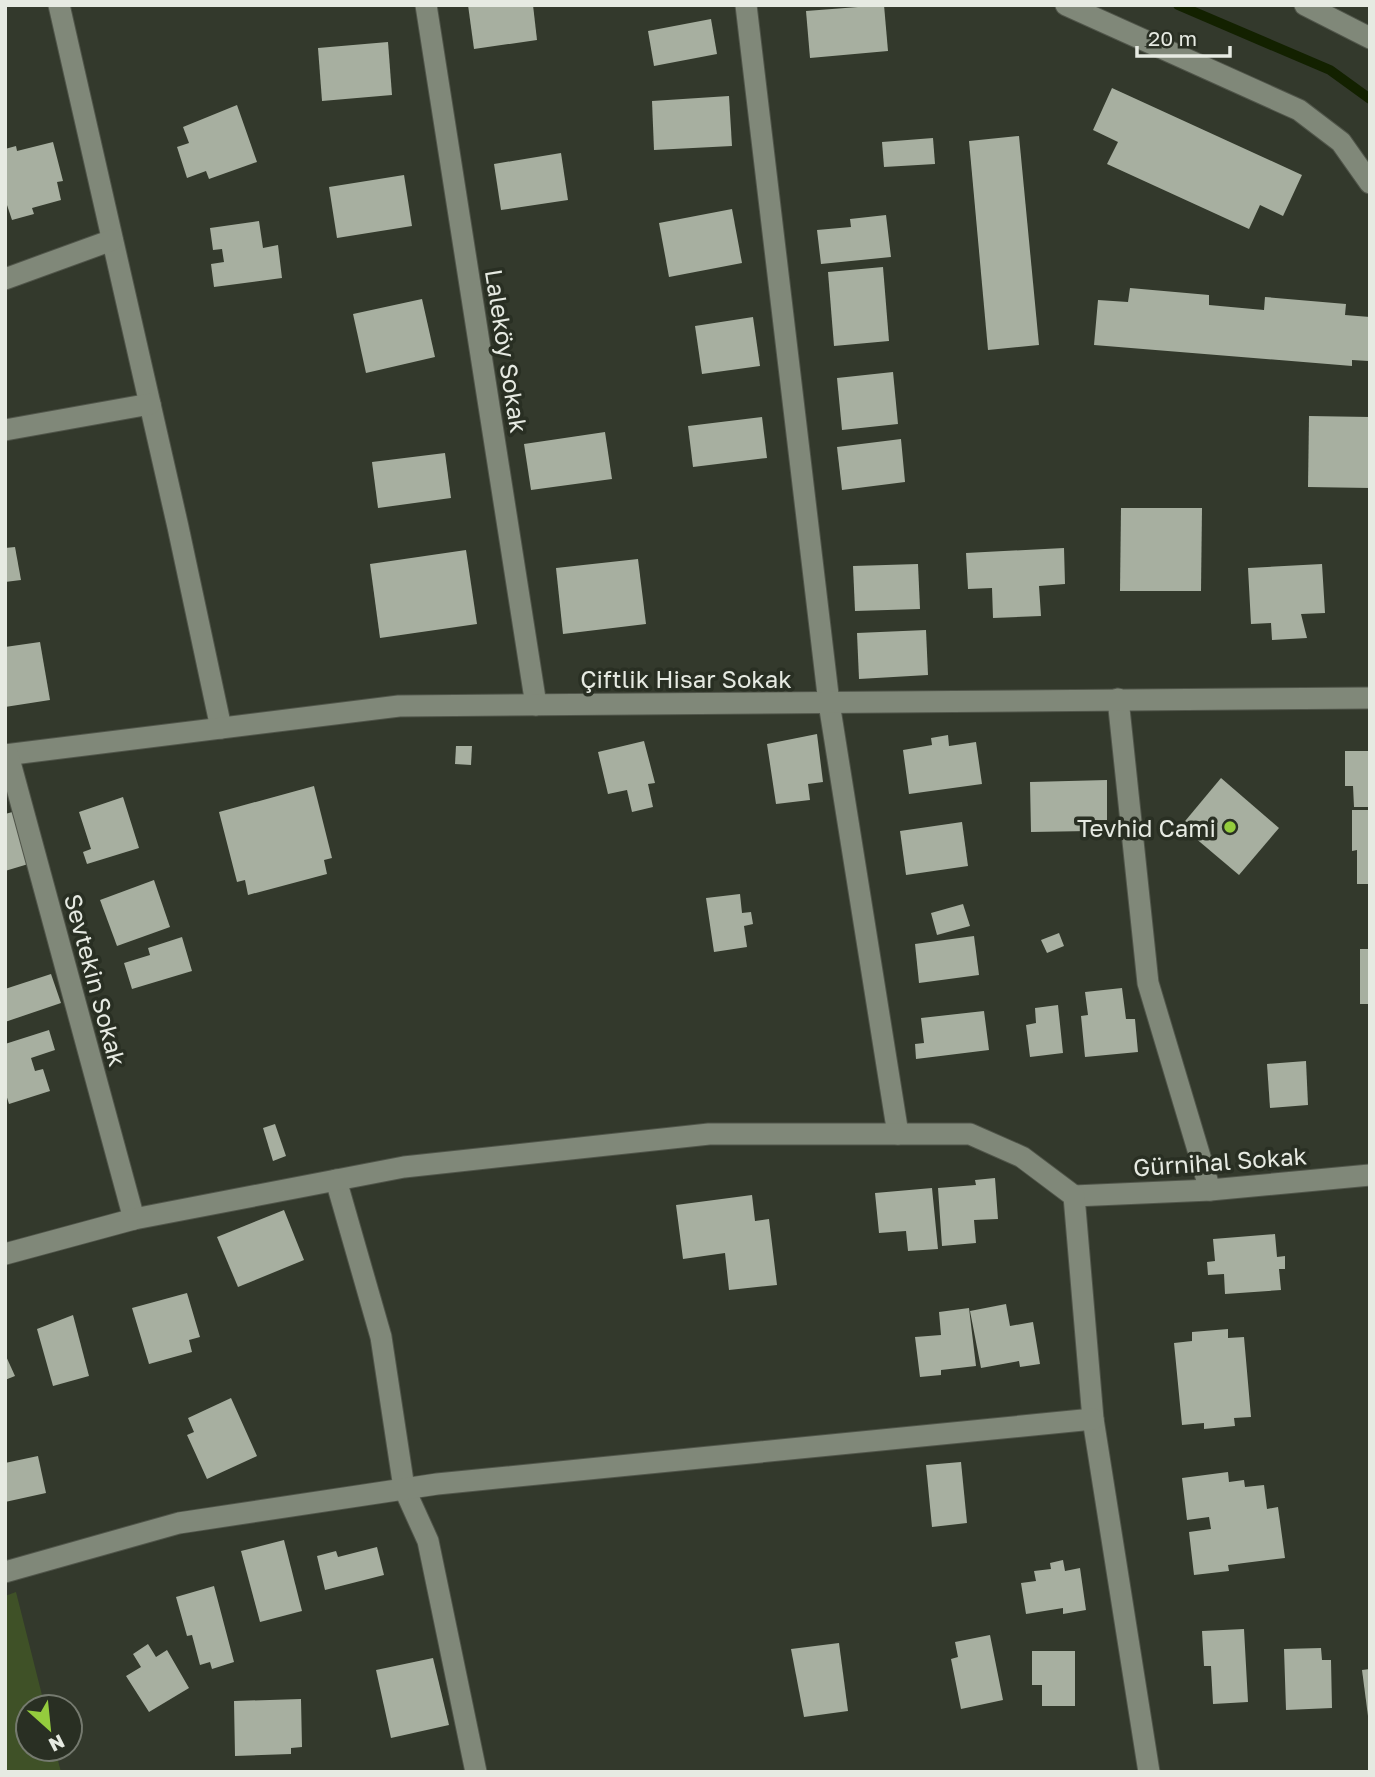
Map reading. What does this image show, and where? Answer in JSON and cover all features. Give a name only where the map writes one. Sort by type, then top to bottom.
[{"type":"street","points":[[59,5],[220,728]]},
{"type":"street","name":"Laleköy Sokak","points":[[426,5],[536,705]]},
{"type":"street","points":[[746,5],[829,703],[898,1133]]},
{"type":"street","points":[[1066,5],[1299,110],[1341,142],[1370,183]]},
{"type":"street","points":[[1305,5],[1370,38]]},
{"type":"street","points":[[5,279],[113,240]]},
{"type":"street","points":[[5,430],[150,404]]},
{"type":"street","name":"Çiftlik Hisar Sokak","points":[[7,755],[399,706],[1370,698]]},
{"type":"street","points":[[1118,699],[1148,983],[1210,1190]]},
{"type":"street","name":"Sevtekin Sokak","points":[[7,755],[134,1219]]},
{"type":"street","points":[[5,1254],[134,1219],[404,1167],[709,1134],[970,1134],[1022,1157],[1074,1196],[1093,1419],[1149,1772]]},
{"type":"street","name":"Gürnihal Sokak","points":[[1074,1196],[1210,1190],[1370,1175]]},
{"type":"street","points":[[336,1180],[381,1337],[404,1488],[428,1541],[477,1772]]},
{"type":"street","points":[[5,1572],[179,1523],[404,1488],[1093,1419]]},
{"type":"green space","points":[[16,1592],[41,1693],[14,1693],[14,1763],[59,1763],[61,1772],[5,1772],[5,1596]]},
{"type":"building","points":[[468,5],[533,5],[537,40],[474,49]]},
{"type":"building","points":[[884,5],[888,51],[810,58],[806,11]]},
{"type":"building","points":[[711,19],[717,54],[654,66],[648,31]]},
{"type":"building","points":[[388,42],[392,95],[322,101],[318,48]]},
{"type":"building","points":[[1112,88],[1302,175],[1283,216],[1260,205],[1249,229],[1107,164],[1118,142],[1093,130]]},
{"type":"building","points":[[729,96],[732,146],[654,150],[652,101]]},
{"type":"building","points":[[237,105],[257,162],[209,179],[206,171],[187,178],[177,147],[189,143],[183,127]]},
{"type":"building","points":[[1019,136],[1039,345],[988,350],[969,141]]},
{"type":"building","points":[[933,138],[935,164],[884,167],[882,142]]},
{"type":"building","points":[[53,142],[63,181],[57,182],[61,200],[32,208],[34,214],[12,220],[5,199],[5,149],[16,146],[17,151]]},
{"type":"building","points":[[561,153],[568,200],[501,210],[494,164]]},
{"type":"building","points":[[404,175],[412,226],[337,238],[329,187]]},
{"type":"building","points":[[732,209],[742,263],[669,277],[659,223]]},
{"type":"building","points":[[886,215],[891,257],[821,264],[817,230],[851,227],[850,219]]},
{"type":"building","points":[[259,221],[263,248],[278,245],[282,278],[214,287],[211,264],[224,262],[222,249],[213,250],[210,228]]},
{"type":"building","points":[[883,267],[889,341],[834,346],[828,272]]},
{"type":"building","points":[[1130,288],[1209,295],[1209,305],[1264,310],[1265,297],[1346,304],[1345,315],[1370,317],[1369,361],[1352,360],[1352,366],[1094,345],[1098,300],[1128,302]]},
{"type":"building","points":[[422,299],[435,357],[366,373],[353,314]]},
{"type":"building","points":[[753,317],[760,366],[702,374],[695,326]]},
{"type":"building","points":[[893,372],[898,424],[842,430],[837,378]]},
{"type":"building","points":[[1309,416],[1370,417],[1370,488],[1308,487]]},
{"type":"building","points":[[762,417],[767,458],[693,467],[688,426]]},
{"type":"building","points":[[605,432],[612,479],[531,490],[524,444]]},
{"type":"building","points":[[901,439],[905,482],[842,490],[837,447]]},
{"type":"building","points":[[445,453],[451,498],[378,508],[372,462]]},
{"type":"building","points":[[1121,508],[1202,508],[1201,591],[1120,591]]},
{"type":"building","points":[[15,547],[21,580],[5,582],[5,548]]},
{"type":"building","points":[[1064,548],[1065,584],[1039,586],[1041,616],[993,618],[992,588],[968,589],[966,553]]},
{"type":"building","points":[[466,550],[477,624],[380,638],[370,564]]},
{"type":"building","points":[[638,559],[646,624],[563,634],[556,568]]},
{"type":"building","points":[[918,564],[920,609],[855,611],[853,566]]},
{"type":"building","points":[[1322,564],[1325,613],[1301,614],[1307,638],[1272,640],[1271,623],[1251,624],[1248,568]]},
{"type":"building","points":[[926,630],[928,675],[859,679],[857,633]]},
{"type":"building","points":[[40,642],[50,700],[5,707],[5,647]]},
{"type":"building","points":[[817,734],[823,782],[808,784],[810,800],[776,804],[767,744]]},
{"type":"building","points":[[948,735],[949,746],[976,742],[982,784],[909,794],[903,750],[932,745],[931,738]]},
{"type":"building","points":[[644,741],[655,783],[648,784],[653,807],[632,812],[627,790],[608,794],[598,752]]},
{"type":"building","points":[[456,746],[472,746],[471,765],[455,764]]},
{"type":"building","points":[[1345,751],[1370,751],[1370,807],[1354,807],[1353,786],[1345,786]]},
{"type":"building","name":"Tevhid Cami","points":[[1221,778],[1279,828],[1239,875],[1181,826]]},
{"type":"building","points":[[1107,780],[1107,820],[1089,820],[1089,831],[1031,832],[1030,782]]},
{"type":"building","points":[[314,786],[332,858],[324,860],[327,874],[248,895],[245,880],[237,882],[219,812]]},
{"type":"building","points":[[123,797],[139,848],[87,864],[83,852],[91,849],[79,812]]},
{"type":"building","points":[[20,810],[35,862],[5,871],[5,814]]},
{"type":"building","points":[[1352,810],[1370,810],[1370,884],[1357,884],[1357,850],[1352,851]]},
{"type":"building","points":[[962,822],[968,866],[906,875],[900,831]]},
{"type":"building","points":[[154,880],[170,927],[117,946],[100,900]]},
{"type":"building","points":[[740,894],[742,913],[751,912],[753,924],[744,926],[747,947],[714,952],[706,898]]},
{"type":"building","points":[[963,904],[970,926],[937,935],[931,913]]},
{"type":"building","points":[[1059,933],[1064,946],[1047,953],[1041,940]]},
{"type":"building","points":[[974,936],[979,975],[919,983],[915,944]]},
{"type":"building","points":[[182,937],[192,971],[132,989],[124,963],[150,955],[148,948]]},
{"type":"building","points":[[1360,949],[1370,949],[1370,1004],[1360,1004]]},
{"type":"building","points":[[51,974],[61,1003],[5,1022],[5,989]]},
{"type":"building","points":[[1122,988],[1126,1019],[1135,1019],[1138,1052],[1085,1057],[1081,1016],[1088,1015],[1085,992]]},
{"type":"building","points":[[1058,1005],[1063,1053],[1030,1057],[1026,1025],[1036,1023],[1035,1008]]},
{"type":"building","points":[[984,1011],[989,1050],[916,1059],[915,1044],[924,1043],[921,1018]]},
{"type":"building","points":[[49,1030],[55,1050],[31,1058],[35,1071],[43,1069],[50,1091],[9,1104],[5,1091],[5,1044]]},
{"type":"building","points":[[1306,1061],[1308,1105],[1270,1108],[1267,1064]]},
{"type":"building","points":[[275,1124],[286,1156],[273,1161],[263,1128]]},
{"type":"building","points":[[995,1178],[998,1219],[974,1220],[976,1243],[942,1246],[938,1188],[976,1185],[975,1180]]},
{"type":"building","points":[[932,1188],[938,1249],[908,1251],[906,1231],[879,1233],[875,1193]]},
{"type":"building","points":[[752,1195],[755,1221],[769,1219],[777,1285],[729,1290],[725,1253],[683,1259],[676,1205]]},
{"type":"building","points":[[284,1210],[304,1260],[238,1287],[217,1237]]},
{"type":"building","points":[[1275,1234],[1277,1257],[1285,1256],[1285,1269],[1279,1269],[1281,1290],[1225,1294],[1224,1274],[1208,1275],[1207,1262],[1215,1261],[1213,1239]]},
{"type":"building","points":[[187,1293],[200,1337],[189,1340],[192,1352],[149,1364],[132,1308]]},
{"type":"building","points":[[1006,1304],[1010,1326],[1033,1322],[1040,1364],[1020,1367],[1019,1361],[981,1368],[970,1311]]},
{"type":"building","points":[[969,1308],[976,1366],[941,1370],[941,1375],[920,1377],[915,1337],[941,1335],[939,1312]]},
{"type":"building","points":[[73,1315],[89,1376],[53,1386],[37,1329]]},
{"type":"building","points":[[1228,1329],[1228,1338],[1244,1337],[1251,1417],[1234,1418],[1235,1426],[1204,1429],[1204,1423],[1182,1425],[1174,1343],[1192,1341],[1192,1332]]},
{"type":"building","points":[[5,1354],[15,1376],[5,1380]]},
{"type":"building","points":[[231,1398],[257,1456],[207,1479],[187,1435],[194,1432],[188,1418]]},
{"type":"building","points":[[38,1456],[46,1493],[5,1502],[5,1463]]},
{"type":"building","points":[[961,1462],[967,1523],[932,1527],[926,1465]]},
{"type":"building","points":[[1228,1472],[1229,1482],[1244,1480],[1245,1487],[1264,1485],[1267,1509],[1278,1507],[1285,1558],[1228,1565],[1229,1571],[1194,1575],[1189,1532],[1211,1529],[1209,1517],[1187,1520],[1182,1478]]},
{"type":"building","points":[[284,1540],[302,1611],[260,1622],[241,1551]]},
{"type":"building","points":[[377,1547],[384,1575],[325,1590],[317,1556],[336,1551],[338,1557]]},
{"type":"building","points":[[1063,1560],[1065,1571],[1080,1568],[1086,1610],[1063,1614],[1063,1608],[1026,1614],[1021,1583],[1036,1581],[1034,1571],[1051,1569],[1050,1563]]},
{"type":"building","points":[[214,1586],[234,1662],[212,1669],[210,1662],[200,1665],[192,1635],[187,1636],[176,1597]]},
{"type":"building","points":[[1244,1629],[1248,1702],[1213,1704],[1211,1666],[1204,1666],[1202,1631]]},
{"type":"building","points":[[990,1635],[1003,1700],[961,1709],[951,1659],[958,1657],[955,1642]]},
{"type":"building","points":[[839,1643],[848,1711],[804,1717],[791,1649]]},
{"type":"building","points":[[148,1644],[156,1657],[167,1650],[189,1688],[149,1712],[126,1676],[141,1667],[133,1654]]},
{"type":"building","points":[[1321,1648],[1322,1660],[1331,1660],[1332,1708],[1286,1710],[1284,1649]]},
{"type":"building","points":[[1032,1651],[1075,1651],[1075,1706],[1042,1706],[1042,1685],[1032,1685]]},
{"type":"building","points":[[433,1658],[449,1725],[391,1738],[376,1670]]},
{"type":"building","points":[[1370,1669],[1370,1716],[1368,1716],[1362,1670]]},
{"type":"building","points":[[301,1699],[302,1747],[291,1748],[291,1754],[235,1756],[234,1701]]},
{"type":"waterway","points":[[1178,5],[1330,70],[1370,99]]},
{"type":"place","name":"Tevhid Cami","points":[[1230,827]]}]
